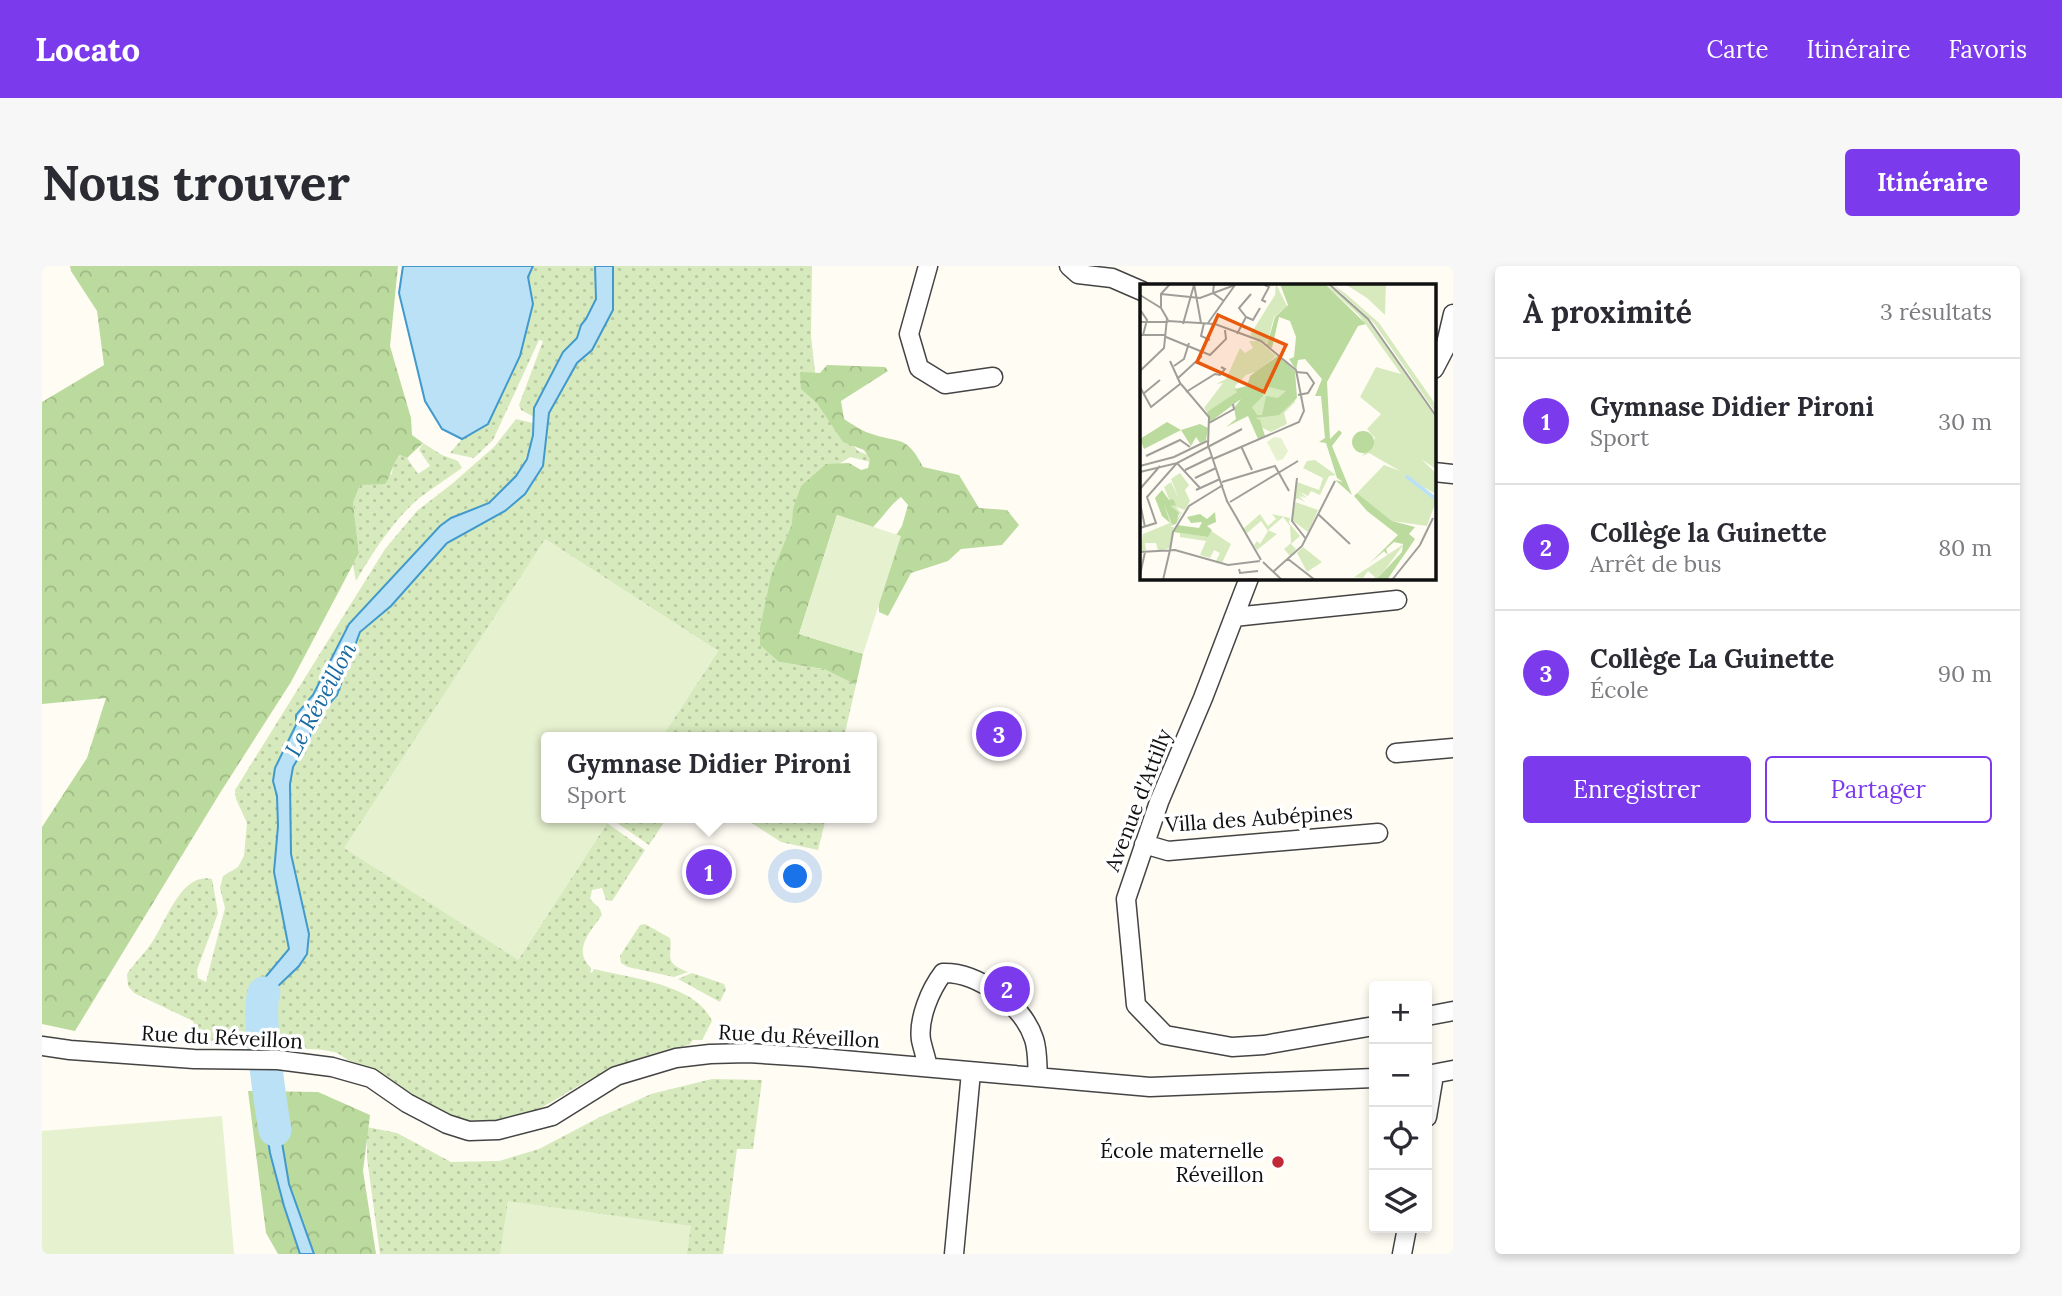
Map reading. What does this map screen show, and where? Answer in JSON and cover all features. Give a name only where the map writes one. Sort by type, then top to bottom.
[{"type":"street","points":[[928,266],[909,334],[919,368],[944,384],[993,377]]},
{"type":"street","points":[[1069,266],[1078,274],[1112,278],[1140,290]]},
{"type":"street","points":[[1436,365],[1445,348],[1453,314]]},
{"type":"street","name":"Avenue d'Attilly","points":[[1248,579],[1144,844],[1126,899],[1136,1005],[1165,1035],[1232,1047],[1265,1045],[1369,1027]]},
{"type":"street","points":[[1234,617],[1397,600]]},
{"type":"street","points":[[1396,752],[1453,748]]},
{"type":"street","name":"Villa des Aubépines","points":[[1144,844],[1168,852],[1378,833]]},
{"type":"street","points":[[928,1067],[921,1039],[921,1022],[943,972],[958,972],[1004,996],[1016,1010],[1034,1039],[1038,1077]]},
{"type":"street","points":[[1432,1015],[1453,1012]]},
{"type":"street","name":"Rue du Réveillon","points":[[42,1046],[70,1051],[194,1059],[278,1060],[332,1067],[371,1078],[407,1103],[447,1124],[469,1131],[498,1129],[552,1116],[616,1076],[676,1058],[748,1053],[1150,1087],[1369,1079]]},
{"type":"street","points":[[1432,1075],[1453,1070]]},
{"type":"street","points":[[954,1254],[971,1072]]},
{"type":"street","points":[[1402,1254],[1406,1233]]},
{"type":"green space","points":[[70,266],[398,266],[390,346],[411,418],[412,435],[423,443],[407,458],[400,455],[385,484],[360,485],[353,503],[359,553],[291,682],[75,1031],[42,1024],[42,827],[87,758],[106,698],[42,704],[42,402],[104,365],[97,311]]},
{"type":"green space","points":[[533,266],[595,266],[596,299],[577,338],[563,352],[534,417],[521,410],[519,405],[543,341],[539,340],[493,440],[474,458],[450,453],[462,439],[488,424],[533,304],[528,277]]},
{"type":"green space","points":[[613,266],[812,266],[811,336],[817,389],[839,430],[858,451],[873,457],[871,462],[850,457],[811,482],[779,662],[824,669],[856,685],[845,732],[665,732],[718,651],[545,539],[518,960],[607,823],[645,850],[612,901],[606,900],[602,888],[592,890],[590,899],[602,915],[588,934],[583,948],[590,972],[594,969],[660,984],[692,999],[704,1009],[712,1021],[702,1040],[693,1040],[689,1045],[645,1056],[614,1068],[541,1108],[509,1119],[471,1121],[444,1114],[374,1071],[351,1062],[338,1053],[281,1048],[279,1035],[271,1036],[272,999],[276,988],[299,966],[307,954],[309,934],[291,854],[290,784],[293,767],[310,738],[311,725],[337,695],[360,632],[391,606],[447,543],[505,511],[546,431],[549,413],[577,362],[592,350],[614,289]]},
{"type":"green space","points":[[827,365],[885,367],[888,371],[841,401],[844,419],[866,432],[906,444],[923,467],[959,475],[979,508],[1007,510],[1019,525],[1002,545],[961,549],[948,561],[911,573],[888,616],[879,612],[878,581],[889,546],[902,526],[908,505],[901,497],[873,527],[837,515],[799,634],[863,654],[856,685],[824,669],[779,662],[760,645],[760,628],[771,576],[792,524],[793,509],[801,486],[826,464],[849,463],[861,470],[868,468],[870,459],[864,450],[843,442],[817,403],[801,389],[800,372],[820,373]]},
{"type":"green space","points":[[516,419],[533,423],[530,446],[515,478],[490,502],[440,526],[349,624],[313,695],[296,715],[296,724],[273,781],[277,796],[278,826],[274,872],[289,949],[257,987],[250,1002],[252,1037],[242,1037],[242,1047],[200,1045],[193,1021],[134,993],[128,986],[127,974],[151,943],[184,890],[201,879],[212,879],[218,913],[197,970],[198,978],[206,982],[225,908],[220,888],[223,876],[238,867],[244,856],[247,823],[236,799],[235,790],[385,549],[417,511],[494,447]]},
{"type":"green space","points":[[423,443],[458,461],[462,468],[423,495],[400,517],[356,581],[353,565],[359,553],[353,503],[360,485],[392,474],[393,462],[401,455],[407,458],[418,474],[430,466],[419,450]]},
{"type":"green space","points":[[837,515],[901,536],[863,654],[799,634]]},
{"type":"green space","points":[[545,539],[718,651],[665,732],[541,732],[541,823],[607,823],[518,960],[344,848]]},
{"type":"green space","points":[[617,823],[664,823],[649,845]]},
{"type":"green space","points":[[752,823],[825,823],[818,850],[781,842]]},
{"type":"green space","points":[[645,924],[670,938],[672,962],[688,972],[674,977],[621,963],[620,956],[640,925]]},
{"type":"green space","points":[[692,973],[724,984],[726,989],[720,1002],[678,979]]},
{"type":"green space","points":[[712,1079],[762,1080],[753,1149],[737,1149],[723,1254],[380,1254],[367,1158],[367,1127],[397,1133],[451,1162],[499,1161],[539,1149],[651,1094]]},
{"type":"green space","points":[[248,1091],[318,1092],[370,1115],[363,1171],[376,1254],[278,1254],[266,1233]]},
{"type":"green space","points":[[222,1116],[234,1254],[42,1254],[42,1131]]},
{"type":"green space","points":[[508,1201],[691,1226],[687,1254],[500,1254]]},
{"type":"water","points":[[403,266],[533,266],[528,277],[533,304],[520,356],[488,424],[462,439],[442,429],[425,401],[399,293]]},
{"type":"water","points":[[595,266],[613,266],[613,310],[592,350],[577,363],[549,413],[543,466],[525,494],[505,511],[447,543],[391,606],[360,632],[337,695],[311,725],[310,738],[293,767],[290,784],[291,854],[309,934],[307,954],[299,966],[276,988],[272,999],[271,1036],[252,1037],[250,1002],[257,987],[289,949],[274,872],[278,826],[277,796],[273,781],[275,768],[296,725],[296,715],[313,695],[349,624],[440,526],[451,518],[489,503],[516,476],[527,459],[533,435],[534,408],[563,352],[577,338],[596,299]]},
{"type":"water","points":[[260,1087],[279,1087],[275,1101],[289,1184],[314,1254],[300,1254],[284,1206],[270,1153]]},
{"type":"waterway","name":"Le Réveillon","points":[[264,993],[263,1037],[275,1130]]},
{"type":"place","name":"Collège La Guinette","points":[[999,734]]},
{"type":"place","name":"Gymnase Didier Pironi","points":[[709,872]]},
{"type":"place","name":"Collège la Guinette","points":[[1007,989]]},
{"type":"place","name":"École maternelle Réveillon","points":[[1278,1162]]}]
